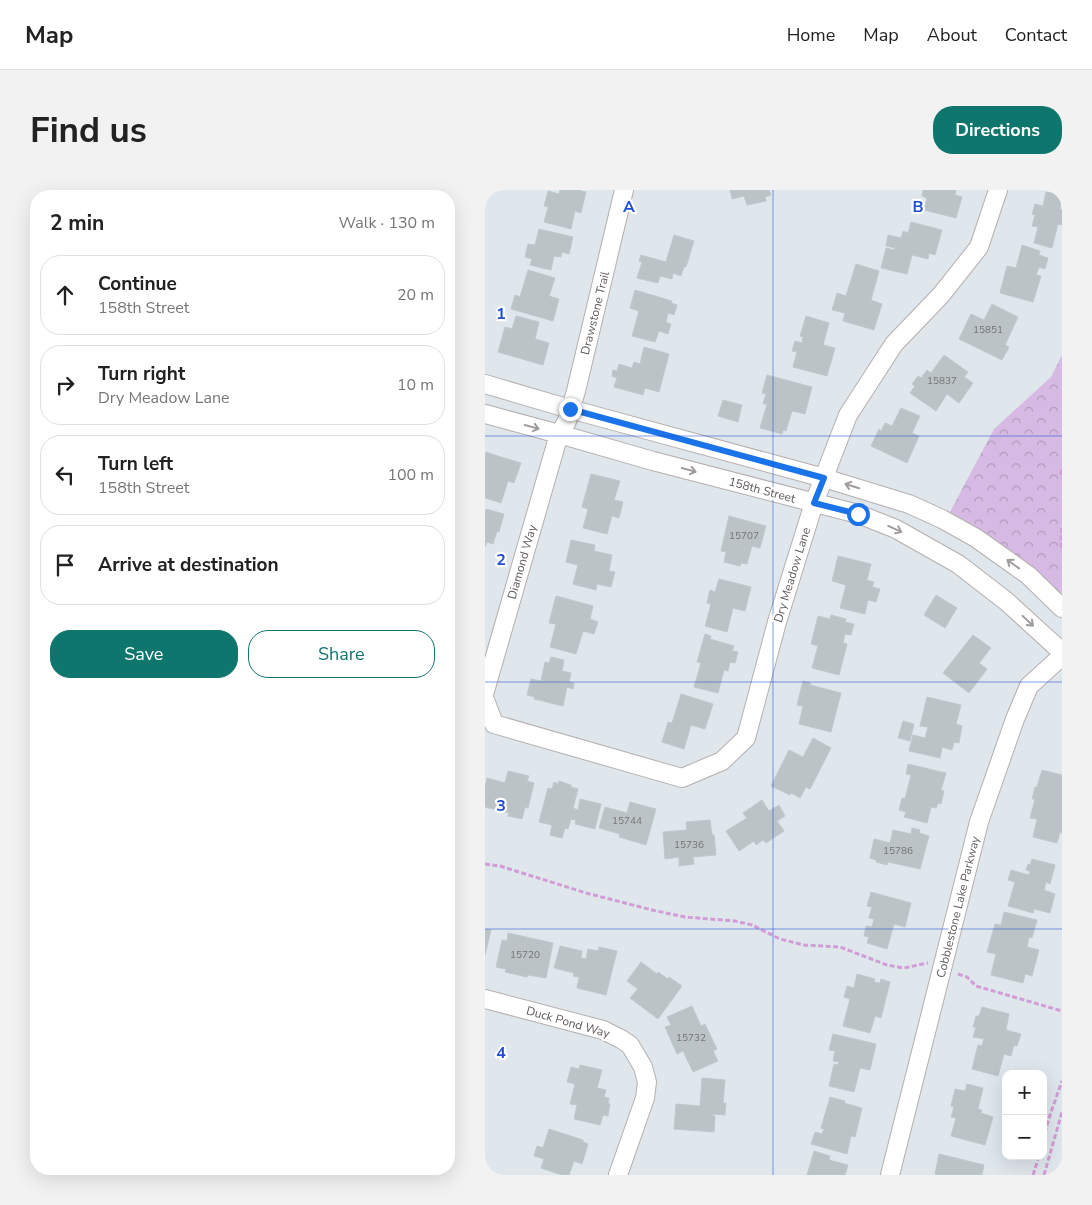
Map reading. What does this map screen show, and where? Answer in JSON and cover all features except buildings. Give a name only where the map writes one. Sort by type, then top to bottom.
[{"type":"street","name":"Drawstone Trail","points":[[559,434],[567,421],[625,190]]},
{"type":"street","name":"Dry Meadow Lane","points":[[485,700],[494,724],[682,778],[722,762],[746,738],[777,622],[814,503],[848,415],[894,344],[941,295],[979,246],[998,190]]},
{"type":"street","points":[[485,384],[824,478],[909,504],[942,519],[976,538],[1028,576],[1062,608]]},
{"type":"street","name":"158th Street","points":[[485,414],[653,461],[858,514],[896,529],[958,564],[1006,601],[1062,654]]},
{"type":"street","name":"Diamond Way","points":[[485,691],[559,434]]},
{"type":"street","name":"Cobblestone Lake Parkway","points":[[890,1175],[979,822],[1015,718],[1029,686],[1062,654]]},
{"type":"street","name":"Duck Pond Way","points":[[485,999],[603,1030],[630,1045],[643,1067],[647,1082],[645,1098],[619,1175]]},
{"type":"path","points":[[1062,470],[1062,478]]},
{"type":"path","points":[[1062,528],[1062,551]]},
{"type":"path","points":[[485,864],[500,866],[652,910],[685,916],[735,921],[751,925],[780,939],[804,945],[840,947],[887,965],[904,968],[918,965]]},
{"type":"path","points":[[955,973],[967,977],[976,986],[1062,1011]]},
{"type":"path","points":[[1047,1125],[1062,1081]]},
{"type":"path","points":[[1044,1175],[1062,1112]]},
{"type":"path","points":[[1033,1175],[1038,1160]]},
{"type":"green space","points":[[1062,355],[1062,594],[1020,557],[950,512],[994,429],[1051,377]]},
{"type":"route","points":[[570,409],[824,478],[814,503],[858,514]]}]
